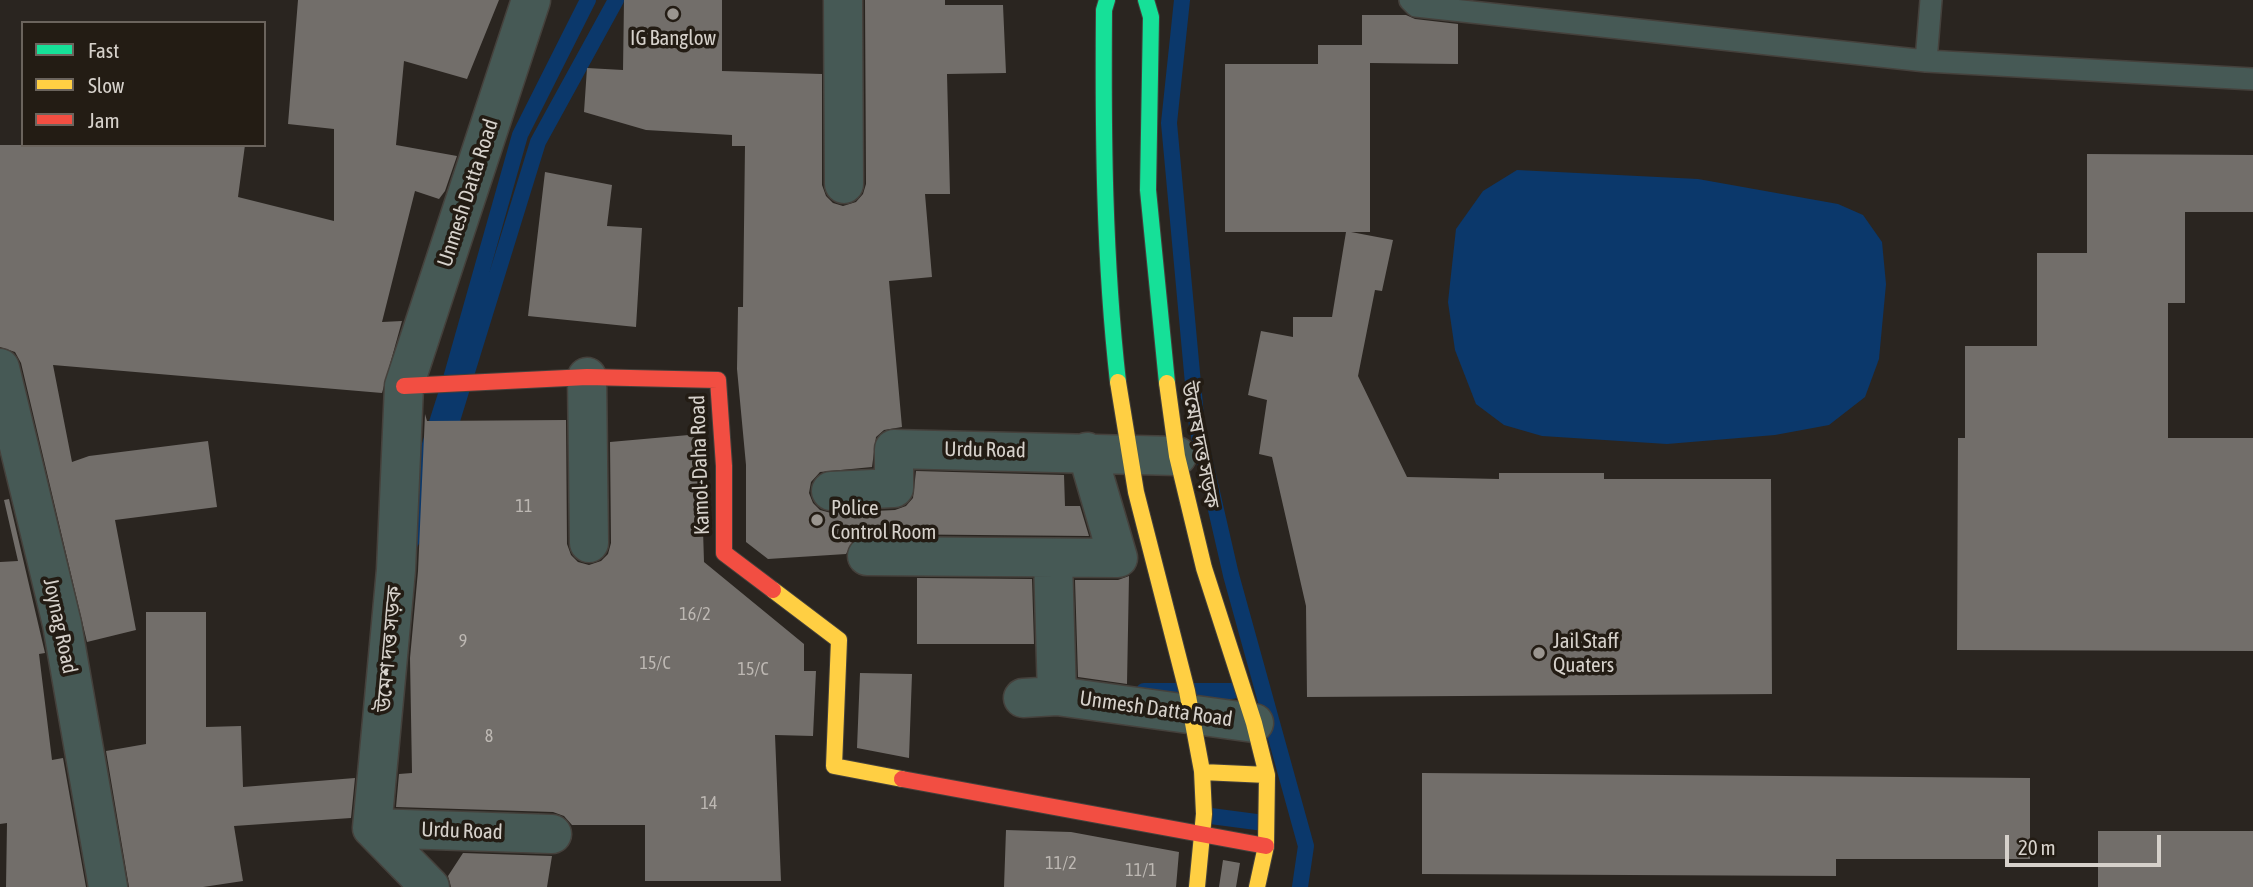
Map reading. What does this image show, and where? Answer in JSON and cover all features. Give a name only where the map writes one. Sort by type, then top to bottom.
[{"type":"main road","points":[[1107,0],[1104,10],[1102,140],[1112,336],[1128,454],[1202,772],[1204,835],[1197,887]]},
{"type":"main road","name":"উন্মেষ দত্ত সড়ক","points":[[1146,0],[1151,17],[1147,330],[1204,568],[1254,723],[1266,775],[1266,846],[1257,887]]},
{"type":"main road","points":[[1112,336],[1147,330]]},
{"type":"main road","name":"Kamol-Daha Road","points":[[404,386],[587,377],[718,380],[724,466],[724,553],[839,640],[834,766],[1266,846]]},
{"type":"main road","points":[[1202,772],[1266,775]]},
{"type":"street","name":"Unmesh Datta Road","points":[[404,386],[531,0]]},
{"type":"street","points":[[843,0],[844,184]]},
{"type":"street","name":"Joynag Road","points":[[0,368],[62,624],[108,887]]},
{"type":"street","points":[[587,377],[589,543]]},
{"type":"street","name":"উমেশ দত্ত সড়ক","points":[[372,828],[396,570],[404,386]]},
{"type":"street","name":"Urdu Road","points":[[831,491],[894,488],[894,449],[1177,456]]},
{"type":"street","points":[[867,556],[1053,560],[1118,558],[1087,452]]},
{"type":"street","name":"Unmesh Datta Road","points":[[1053,560],[1040,697],[1254,723]]},
{"type":"street","points":[[372,828],[430,887]]},
{"type":"street","name":"Urdu Road","points":[[372,828],[552,834]]},
{"type":"lane","points":[[1409,0],[1416,6],[1926,61],[2253,79]]},
{"type":"lane","points":[[1926,61],[1931,0]]},
{"type":"water","points":[[1517,170],[1698,179],[1838,204],[1863,215],[1882,242],[1886,284],[1879,359],[1865,397],[1829,425],[1775,435],[1667,444],[1542,436],[1504,425],[1476,404],[1455,350],[1448,302],[1456,229],[1483,191]]},
{"type":"building","points":[[298,0],[499,0],[467,79],[404,61],[396,145],[457,156],[445,191],[439,199],[415,191],[382,322],[402,321],[382,393],[53,365],[72,462],[89,456],[208,441],[217,507],[115,520],[136,630],[87,642],[21,363],[15,352],[0,347],[0,145],[245,147],[238,197],[334,221],[334,129],[288,124]]},
{"type":"building","points":[[624,0],[722,0],[722,71],[822,74],[822,185],[826,196],[833,203],[843,206],[856,202],[863,194],[866,184],[865,0],[945,0],[945,5],[1003,5],[1006,73],[947,74],[950,194],[925,194],[932,277],[889,281],[902,427],[884,430],[876,437],[872,467],[820,472],[811,482],[809,493],[820,510],[831,513],[895,510],[906,506],[913,498],[916,471],[1064,475],[1065,506],[1080,506],[1089,536],[867,534],[856,537],[846,554],[768,559],[746,542],[746,465],[737,369],[738,307],[743,307],[745,146],[732,146],[732,135],[646,130],[584,112],[587,68],[623,70]]},
{"type":"building","points":[[1362,15],[1406,15],[1415,19],[1458,24],[1458,64],[1370,63],[1370,232],[1351,232],[1393,240],[1382,291],[1375,290],[1358,376],[1407,477],[1499,479],[1499,473],[1604,473],[1604,479],[1771,479],[1772,694],[1307,697],[1306,606],[1272,457],[1259,454],[1267,400],[1248,395],[1261,331],[1293,337],[1293,317],[1332,317],[1346,232],[1225,232],[1225,64],[1318,64],[1318,45],[1362,45]]},
{"type":"building","points":[[2087,154],[2253,155],[2253,212],[2185,212],[2185,303],[2168,303],[2168,438],[2253,438],[2253,651],[1957,650],[1958,438],[1965,438],[1965,346],[2037,346],[2037,253],[2087,253]]},
{"type":"building","points":[[545,172],[612,185],[607,226],[642,228],[636,327],[528,316]]},
{"type":"building","points":[[425,414],[427,421],[566,420],[567,544],[571,555],[578,562],[589,565],[601,561],[608,554],[611,543],[610,442],[700,434],[704,562],[804,644],[804,671],[816,671],[813,736],[775,735],[781,881],[645,881],[645,825],[572,825],[564,816],[553,812],[396,807],[399,774],[412,773],[410,658],[418,571]]},
{"type":"building","points":[[9,499],[45,653],[39,654],[52,760],[63,758],[86,887],[6,887],[7,823],[0,824],[0,562],[18,561],[4,500]]},
{"type":"building","points":[[1129,576],[1127,684],[1078,677],[1075,580],[1118,580]]},
{"type":"building","points":[[917,578],[1032,579],[1034,644],[917,644]]},
{"type":"building","points":[[146,612],[206,612],[206,727],[241,726],[243,787],[355,778],[351,818],[234,826],[243,881],[203,887],[129,887],[106,751],[146,744]]},
{"type":"building","points":[[860,673],[912,674],[909,758],[857,748]]},
{"type":"building","points":[[1422,773],[2030,778],[2030,859],[1836,859],[1836,876],[1422,874]]},
{"type":"building","points":[[1006,830],[1071,832],[1179,852],[1176,887],[1004,887]]},
{"type":"building","points":[[2098,831],[2253,831],[2253,887],[2098,887]]},
{"type":"building","points":[[463,853],[552,856],[547,887],[451,887],[448,876]]},
{"type":"building","points":[[1223,860],[1240,863],[1236,887],[1219,887]]},
{"type":"waterway","points":[[413,498],[450,382],[520,135],[588,0]]},
{"type":"waterway","points":[[446,440],[538,142],[616,0]]},
{"type":"waterway","points":[[1182,0],[1169,123],[1197,427],[1231,575],[1306,846],[1300,887]]},
{"type":"waterway","points":[[411,542],[427,494]]},
{"type":"waterway","points":[[1144,691],[1232,691]]},
{"type":"waterway","points":[[1203,815],[1264,823]]},
{"type":"traffic: fast","points":[[1107,0],[1104,10],[1105,196],[1118,382]]},
{"type":"traffic: fast","points":[[1146,0],[1151,17],[1148,190],[1167,383]]},
{"type":"traffic: slow","points":[[1118,382],[1136,492],[1187,691],[1202,771],[1204,814],[1197,887]]},
{"type":"traffic: slow","points":[[1167,383],[1177,456],[1204,568],[1254,723],[1267,775],[1266,846],[1257,887]]},
{"type":"traffic: slow","points":[[773,590],[839,640],[834,766],[902,779]]},
{"type":"traffic: slow","points":[[1202,772],[1267,775]]},
{"type":"traffic: jam","points":[[404,386],[587,377],[718,380],[724,466],[724,553],[773,590]]},
{"type":"traffic: jam","points":[[902,779],[1266,846]]},
{"type":"place","name":"IG Banglow","points":[[673,14]]},
{"type":"place","name":"Police Control Room","points":[[817,520]]},
{"type":"place","name":"Jail Staff Quaters","points":[[1539,653]]}]
